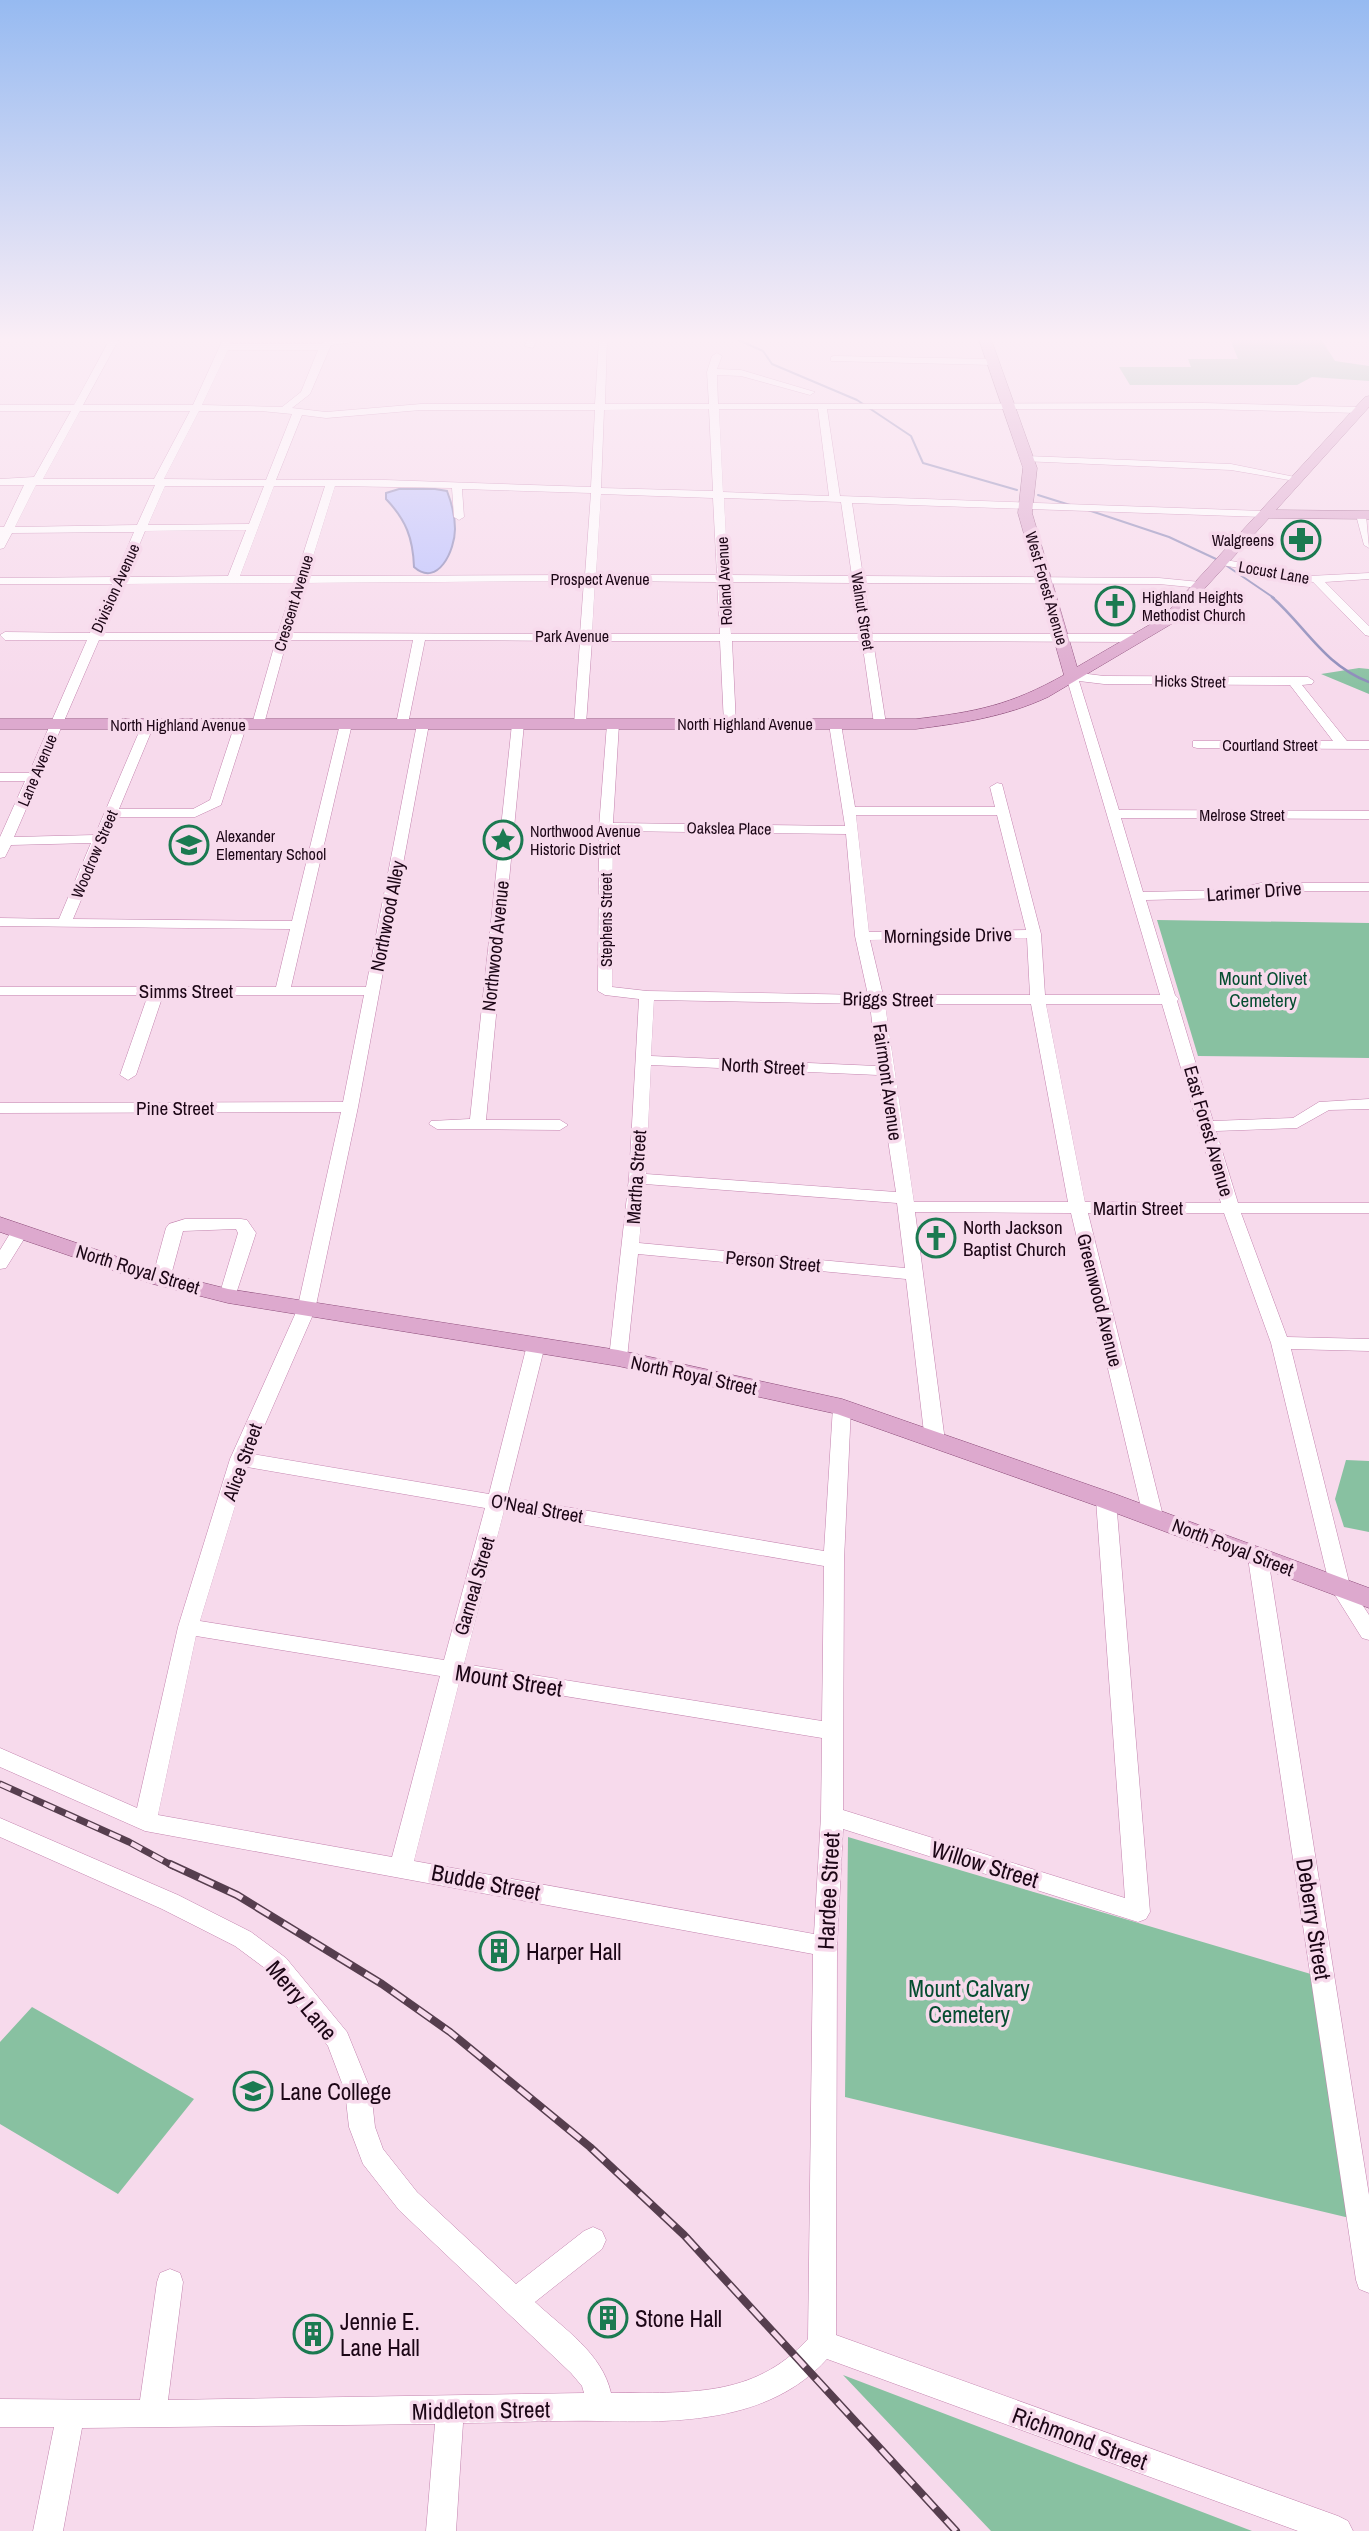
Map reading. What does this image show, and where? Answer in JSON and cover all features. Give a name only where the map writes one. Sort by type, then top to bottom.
[{"type":"main road","name":"North Highland Avenue","points":[[0,724],[880,724],[948,721],[999,711],[1042,694],[1168,620],[1315,457]]},
{"type":"main road","name":"West Forest Avenue","points":[[1026,459],[1030,476],[1024,506],[1072,676]]},
{"type":"main road","points":[[1263,514],[1365,515]]},
{"type":"main road","name":"North Royal Street","points":[[10,1228],[161,1279],[228,1296],[306,1311],[618,1358],[842,1407],[1153,1516],[1369,1598]]},
{"type":"street","points":[[0,546],[4,530],[50,457]]},
{"type":"street","name":"Division Avenue","points":[[57,725],[171,457]]},
{"type":"street","points":[[233,579],[278,457]]},
{"type":"street","points":[[580,724],[598,457]]},
{"type":"street","name":"Roland Avenue","points":[[717,457],[730,724]]},
{"type":"street","name":"Walnut Street","points":[[832,457],[858,580],[880,724]]},
{"type":"street","points":[[1026,459],[1231,467],[1296,478]]},
{"type":"street","points":[[0,482],[268,482],[596,489],[1263,514]]},
{"type":"street","name":"Crescent Avenue","points":[[258,724],[331,483]]},
{"type":"street","points":[[457,486],[459,517]]},
{"type":"street","points":[[1365,515],[1369,545]]},
{"type":"street","points":[[4,530],[251,527]]},
{"type":"street","name":"Locust Lane","points":[[1222,561],[1316,579],[1369,576]]},
{"type":"street","name":"Prospect Avenue","points":[[0,581],[589,578],[1159,581],[1200,585]]},
{"type":"street","points":[[1316,579],[1369,633]]},
{"type":"street","points":[[1354,617],[1369,615]]},
{"type":"street","name":"Park Avenue","points":[[2,634],[1139,638]]},
{"type":"street","points":[[402,724],[420,636]]},
{"type":"street","name":"Hicks Street","points":[[1072,676],[1104,680],[1308,681]]},
{"type":"street","name":"East Forest Avenue","points":[[1072,676],[1209,1126],[1231,1208],[1280,1343],[1340,1587],[1369,1632]]},
{"type":"street","name":"Courtland Street","points":[[1294,682],[1343,745]]},
{"type":"street","name":"Woodrow Street","points":[[0,922],[64,923],[148,724]]},
{"type":"street","points":[[110,813],[195,813],[216,802],[240,724]]},
{"type":"street","points":[[282,991],[346,724]]},
{"type":"street","name":"Northwood Alley","points":[[350,1107],[423,724]]},
{"type":"street","name":"Northwood Avenue","points":[[477,1126],[518,724]]},
{"type":"street","name":"Stephens Street","points":[[605,991],[606,827],[613,724]]},
{"type":"street","name":"Fairmont Avenue","points":[[835,724],[852,830],[862,936],[877,999],[885,1071],[906,1203],[934,1441]]},
{"type":"street","name":"Lane Avenue","points":[[0,854],[3,841],[36,777],[57,725]]},
{"type":"street","name":"Courtland Street","points":[[1197,744],[1369,745]]},
{"type":"street","points":[[0,777],[36,777]]},
{"type":"street","name":"Morningside Drive","points":[[997,787],[1034,934],[1038,1000]]},
{"type":"street","points":[[849,811],[1001,811]]},
{"type":"street","name":"Melrose Street","points":[[1114,814],[1369,815]]},
{"type":"street","name":"Oakslea Place","points":[[606,827],[852,830]]},
{"type":"street","points":[[3,841],[100,839]]},
{"type":"street","name":"Larimer Drive","points":[[1139,896],[1231,894],[1261,887],[1369,887]]},
{"type":"street","points":[[64,923],[298,925]]},
{"type":"street","name":"Morningside Drive","points":[[862,936],[1034,934]]},
{"type":"street","name":"Simms Street","points":[[0,991],[373,990]]},
{"type":"street","points":[[128,1075],[157,991]]},
{"type":"street","name":"Briggs Street","points":[[605,991],[647,995],[877,999],[1171,999]]},
{"type":"street","name":"Martha Street","points":[[618,1358],[637,1178],[647,995]]},
{"type":"street","name":"Greenwood Avenue","points":[[1038,1000],[1077,1208],[1153,1516]]},
{"type":"street","name":"North Street","points":[[642,1060],[885,1071]]},
{"type":"street","points":[[1209,1126],[1297,1123],[1325,1105],[1369,1104]]},
{"type":"street","name":"Pine Street","points":[[0,1108],[350,1107]]},
{"type":"street","name":"Alice Street","points":[[145,1822],[188,1627],[240,1459],[306,1311],[350,1107]]},
{"type":"street","points":[[437,1124],[561,1125]]},
{"type":"street","name":"Martin Street","points":[[637,1178],[906,1203],[1077,1208],[1369,1208]]},
{"type":"street","points":[[161,1279],[175,1228],[185,1224],[241,1224],[247,1233],[228,1296]]},
{"type":"street","points":[[0,1265],[10,1228]]},
{"type":"street","name":"Person Street","points":[[630,1248],[915,1274]]},
{"type":"street","points":[[1280,1343],[1369,1345]]},
{"type":"street","name":"Garneal Street","points":[[401,1867],[450,1671],[498,1502],[536,1345]]},
{"type":"street","name":"Hardee Street","points":[[822,2344],[825,1946],[832,1816],[834,1560],[842,1407]]},
{"type":"street","name":"O'Neal Street","points":[[240,1459],[834,1560]]},
{"type":"street","name":"Willow Street","points":[[832,1816],[1139,1912],[1106,1500]]},
{"type":"street","name":"Deberry Street","points":[[1258,1558],[1369,2280]]},
{"type":"street","name":"Mount Street","points":[[188,1627],[831,1731]]},
{"type":"street","name":"Budde Street","points":[[0,1757],[145,1822],[825,1946]]},
{"type":"street","name":"Merry Lane","points":[[0,1826],[243,1939],[278,1965],[338,2040],[358,2091],[362,2127],[372,2156],[408,2201],[516,2300],[594,2379],[601,2408]]},
{"type":"street","points":[[516,2300],[593,2241]]},
{"type":"street","points":[[152,2414],[170,2281]]},
{"type":"street","name":"Middleton Street","points":[[0,2413],[152,2414],[673,2406],[737,2399],[761,2392],[802,2368],[822,2344]]},
{"type":"street","name":"Richmond Street","points":[[822,2344],[1338,2531]]},
{"type":"street","points":[[441,2531],[450,2410]]},
{"type":"street","points":[[48,2531],[71,2414]]},
{"type":"green space","points":[[1369,669],[1369,694],[1321,674]]},
{"type":"green space","name":"Mount Olivet Cemetery","points":[[1157,920],[1369,923],[1369,1058],[1198,1056]]},
{"type":"green space","points":[[1346,1460],[1369,1461],[1369,1532],[1344,1527],[1335,1499]]},
{"type":"green space","name":"Mount Calvary Cemetery","points":[[848,1837],[1321,1977],[1358,2220],[845,2097]]},
{"type":"green space","points":[[32,2007],[194,2099],[118,2194],[0,2124],[0,2042]]},
{"type":"green space","points":[[843,2375],[1252,2531],[991,2531]]},
{"type":"water","points":[[399,489],[447,491],[454,515],[454,538],[444,564],[438,570],[423,572],[414,567],[407,530],[399,514],[386,499],[386,493]]},
{"type":"waterway","points":[[920,457],[923,463],[1017,490]]},
{"type":"waterway","points":[[1038,495],[1070,505]]},
{"type":"waterway","points":[[1088,510],[1169,537],[1216,559]]},
{"type":"waterway","points":[[1227,566],[1274,598]]},
{"type":"waterway","points":[[1272,597],[1327,656],[1353,675],[1369,682]]},
{"type":"railway","points":[[0,1784],[129,1842],[173,1866]]},
{"type":"railway","points":[[170,1864],[237,1895],[382,1984],[450,2032],[590,2147],[684,2235],[956,2531]]},
{"type":"place","name":"Walgreens","points":[[1301,540]]},
{"type":"place","name":"Highland Heights Methodist Church","points":[[1115,606]]},
{"type":"place","name":"Northwood Avenue Historic District","points":[[503,840]]},
{"type":"place","name":"Alexander Elementary School","points":[[189,845]]},
{"type":"place","name":"North Jackson Baptist Church","points":[[936,1238]]},
{"type":"place","name":"Harper Hall","points":[[499,1951]]},
{"type":"place","name":"Lane College","points":[[253,2091]]},
{"type":"place","name":"Stone Hall","points":[[608,2318]]},
{"type":"place","name":"Jennie E. Lane Hall","points":[[313,2334]]}]
